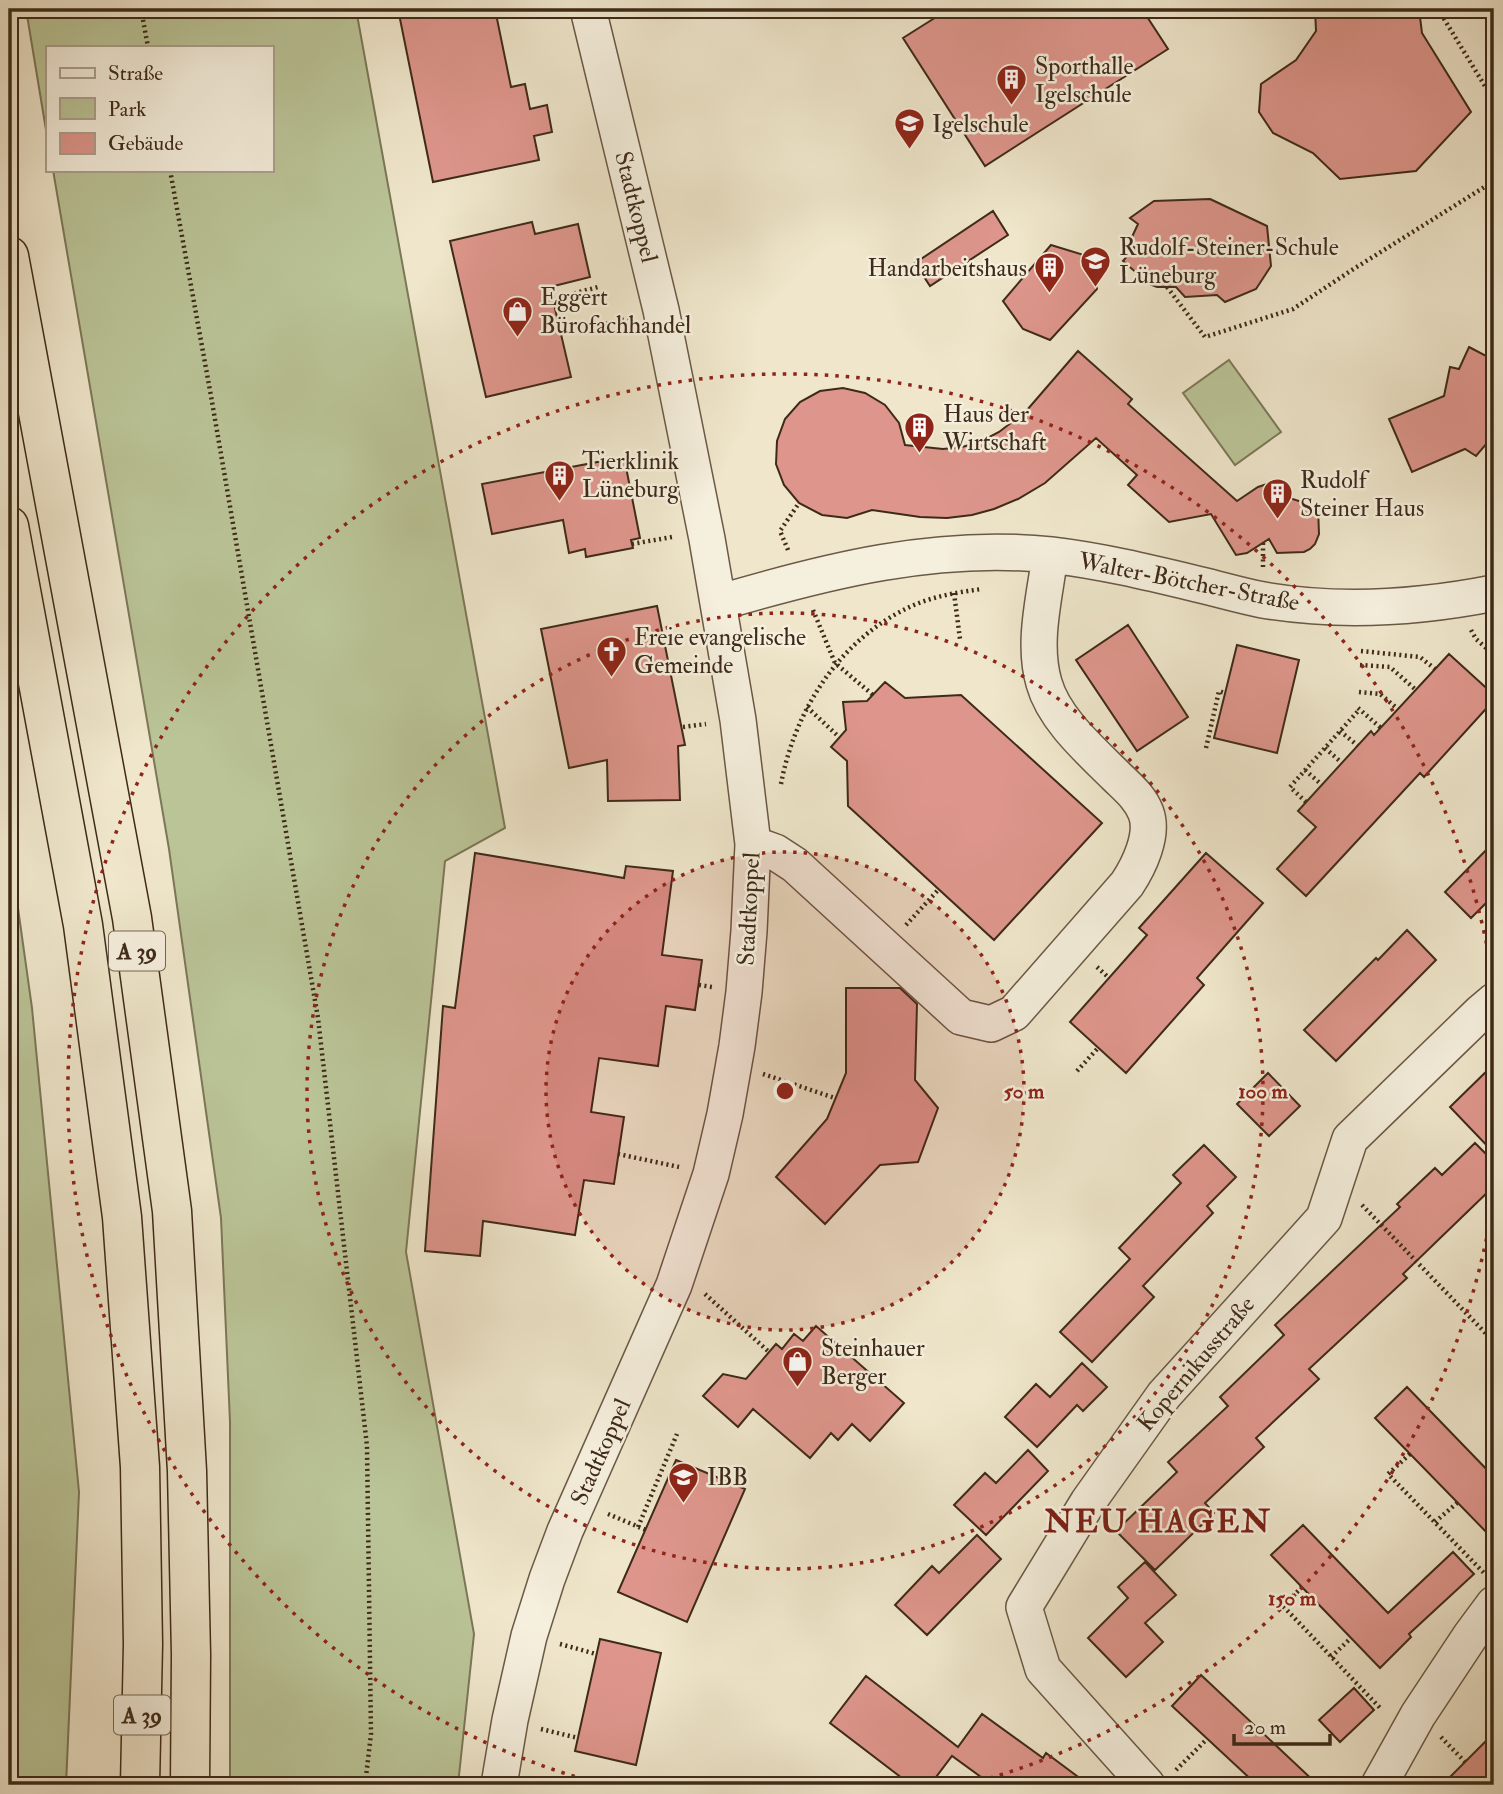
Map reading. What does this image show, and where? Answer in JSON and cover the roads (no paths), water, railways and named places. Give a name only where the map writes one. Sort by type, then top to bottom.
[{"type":"highway","name":"A 39","points":[[9,256],[132,918],[172,1211],[187,1471],[191,1655],[190,1785]]},
{"type":"highway","name":"A 39","points":[[9,526],[83,925],[122,1217],[140,1467],[143,1644],[140,1785]]},
{"type":"street","name":"Stadtkoppel","points":[[499,1785],[529,1636],[547,1579],[565,1531],[674,1285],[711,1174],[725,1114],[744,992],[749,932],[753,844],[738,720],[718,603],[661,310],[588,9]]},
{"type":"street","name":"Walter-Bötcher-Straße","points":[[718,603],[800,579],[861,566],[916,556],[981,552],[1050,555],[1128,567],[1262,600],[1312,606],[1412,606],[1494,593]]},
{"type":"street","name":"Walter-Bötcher-Straße","points":[[753,844],[775,852],[795,865],[961,1017],[991,1024],[1014,1013],[1128,884],[1139,865],[1146,840],[1147,816],[1137,797],[1070,730],[1044,684],[1039,653],[1050,555]]},
{"type":"street","name":"Kopernikusstraße","points":[[1159,1781],[1043,1669],[1024,1606],[1088,1502],[1164,1395],[1324,1218],[1350,1139],[1494,1001]]},
{"type":"street","points":[[1379,1785],[1418,1715],[1471,1635],[1490,1589]]},
{"type":"place","name":"Sporthalle Igelschule","points":[[1012,107]]},
{"type":"place","name":"Igelschule","points":[[909,151]]},
{"type":"place","name":"Rudolf-Steiner-Schule Lüneburg","points":[[1096,288]]},
{"type":"place","name":"Handarbeitshaus","points":[[1050,295]]},
{"type":"place","name":"Eggert Bürofachhandel","points":[[517,338]]},
{"type":"place","name":"Haus der Wirtschaft","points":[[920,455]]},
{"type":"place","name":"Tierklinik Lüneburg","points":[[559,502]]},
{"type":"place","name":"Rudolf Steiner Haus","points":[[1277,521]]},
{"type":"place","name":"Freie evangelische Gemeinde","points":[[611,678]]},
{"type":"place","name":"Steinhauer Berger","points":[[798,1389]]},
{"type":"place","name":"IBB","points":[[684,1504]]},
{"type":"district","name":"NEU HAGEN","points":[[1158,1522]]}]
